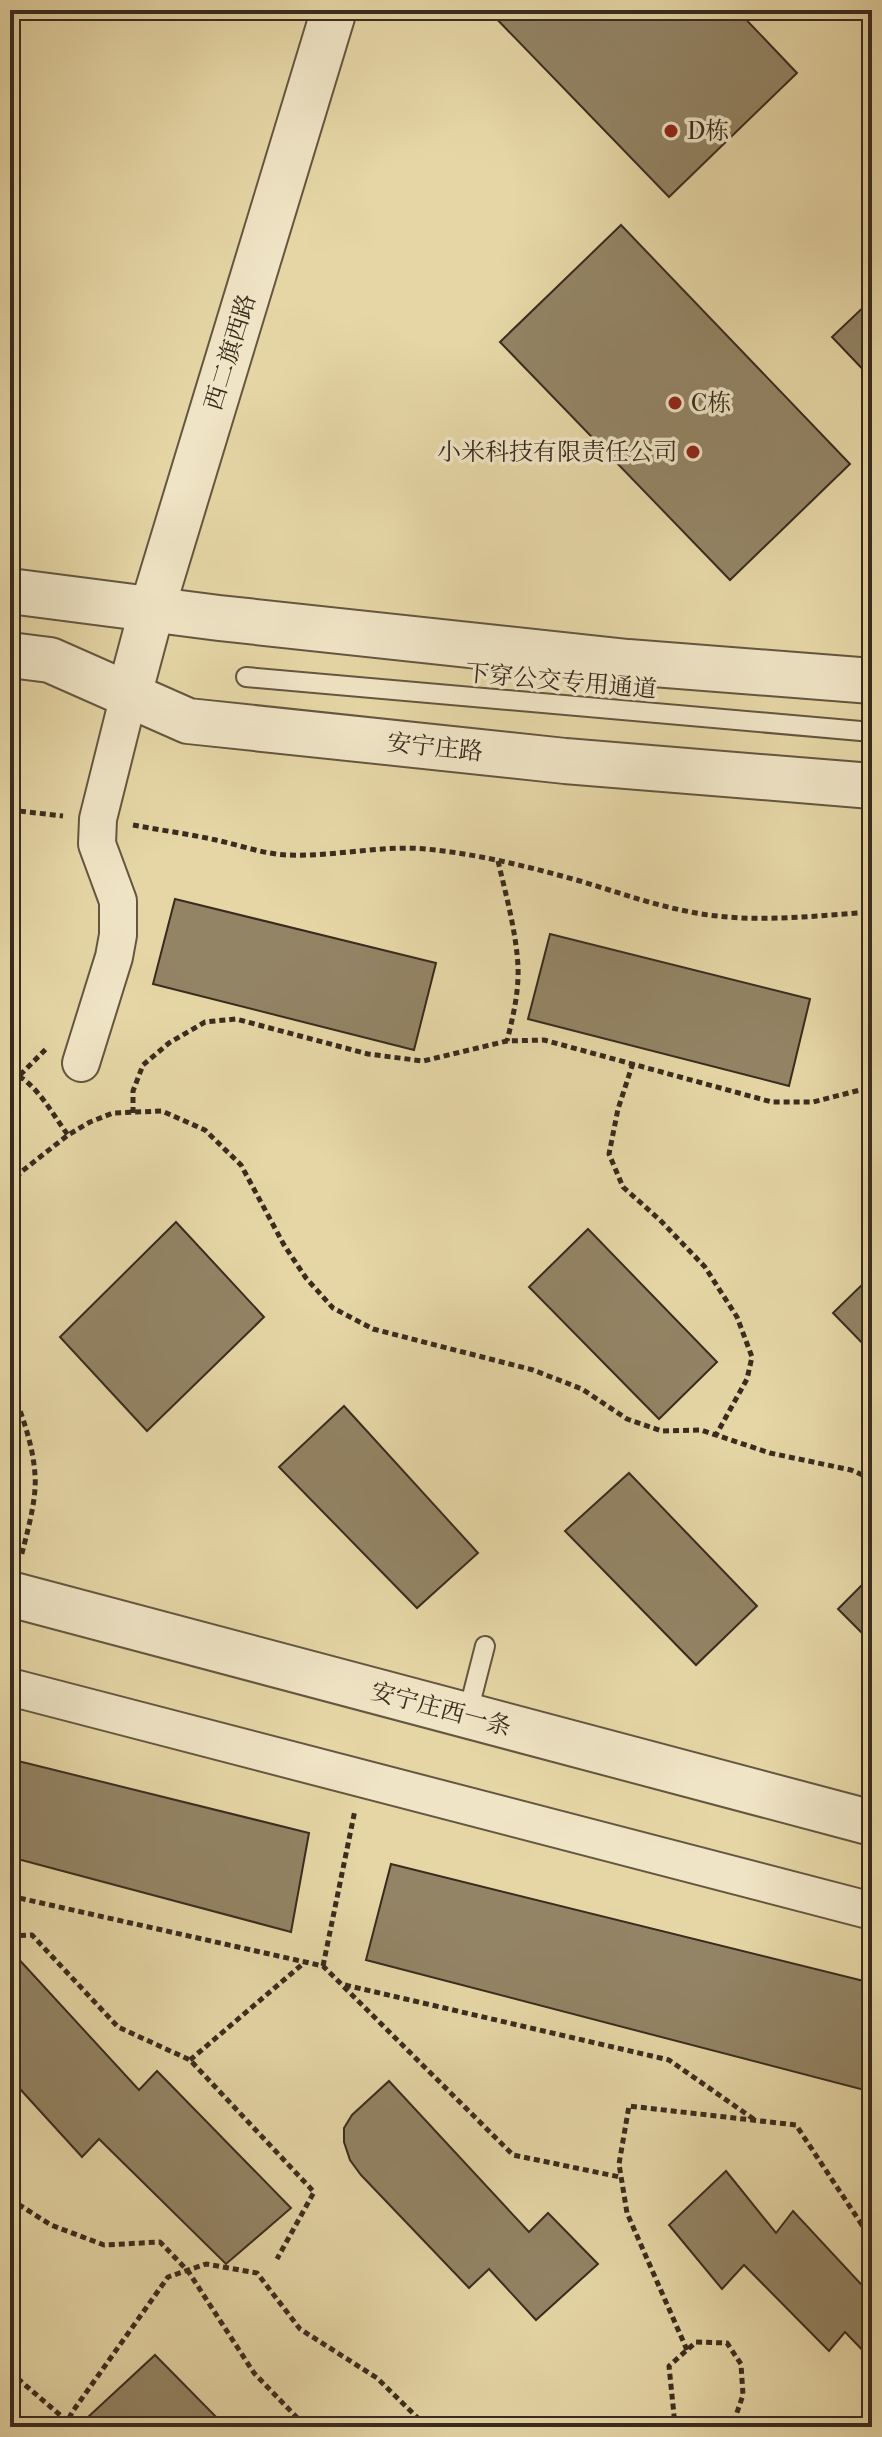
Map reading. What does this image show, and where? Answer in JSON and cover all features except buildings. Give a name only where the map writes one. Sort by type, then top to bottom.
[{"type":"street","name":"西二旗西路","points":[[129,695],[152,609],[334,10]]},
{"type":"street","points":[[10,591],[628,662],[872,681]]},
{"type":"street","name":"安宁庄路","points":[[10,655],[50,660],[188,721],[565,761],[872,786]]},
{"type":"street","points":[[81,1063],[111,968],[118,935],[118,901],[97,844],[98,819],[129,695]]},
{"type":"street","name":"安宁庄西一条","points":[[14,1582],[467,1716],[872,1823]]},
{"type":"street","points":[[10,1687],[872,1911]]},
{"type":"lane","name":"下穿公交专用通道","points":[[246,677],[872,732]]},
{"type":"lane","points":[[467,1716],[485,1646]]},
{"type":"path","points":[[10,810],[98,819],[282,855],[325,856],[361,851],[424,849],[498,861],[692,913],[746,917],[872,913]]},
{"type":"path","points":[[498,861],[511,912],[518,968],[515,1009],[507,1041]]},
{"type":"path","points":[[133,1113],[133,1091],[143,1065],[169,1043],[205,1022],[236,1019],[368,1054],[423,1061],[507,1041],[544,1040],[772,1102],[813,1102],[872,1087]]},
{"type":"path","points":[[633,1063],[618,1109],[609,1154],[623,1187],[705,1267],[737,1317],[752,1357],[747,1379],[716,1435]]},
{"type":"path","points":[[10,1072],[20,1075],[33,1088],[68,1135]]},
{"type":"path","points":[[10,1186],[21,1172],[90,1122],[113,1113],[162,1111],[205,1130],[241,1165],[284,1245],[306,1278],[333,1308],[373,1329],[533,1370],[582,1389],[627,1419],[662,1431],[701,1430],[770,1453],[851,1470],[872,1479]]},
{"type":"path","points":[[10,1383],[29,1436],[36,1478],[29,1526],[14,1582]]},
{"type":"path","points":[[323,1966],[362,1778]]},
{"type":"path","points":[[10,1896],[323,1966],[513,2155],[620,2177]]},
{"type":"path","points":[[10,1936],[32,1935],[118,2027],[190,2060],[314,2192],[277,2259]]},
{"type":"path","points":[[190,2060],[306,1962]]},
{"type":"path","points":[[341,1984],[669,2060],[756,2120]]},
{"type":"path","points":[[687,2350],[627,2213],[619,2164],[629,2106],[796,2125],[862,2225],[872,2227]]},
{"type":"path","points":[[10,2199],[51,2225],[104,2245],[160,2242],[188,2271],[254,2373],[306,2427]]},
{"type":"path","points":[[66,2424],[168,2277],[206,2264],[257,2273],[300,2329],[377,2378],[427,2427]]},
{"type":"path","points":[[679,2427],[675,2425],[669,2366],[696,2342],[727,2343],[741,2364],[743,2395],[732,2426],[723,2427]]},
{"type":"path","points":[[10,2372],[66,2424],[74,2427]]},
{"type":"place","name":"D栋","points":[[671,131]]},
{"type":"place","name":"C栋","points":[[675,403]]},
{"type":"place","name":"小米科技有限责任公司","points":[[693,452]]}]
